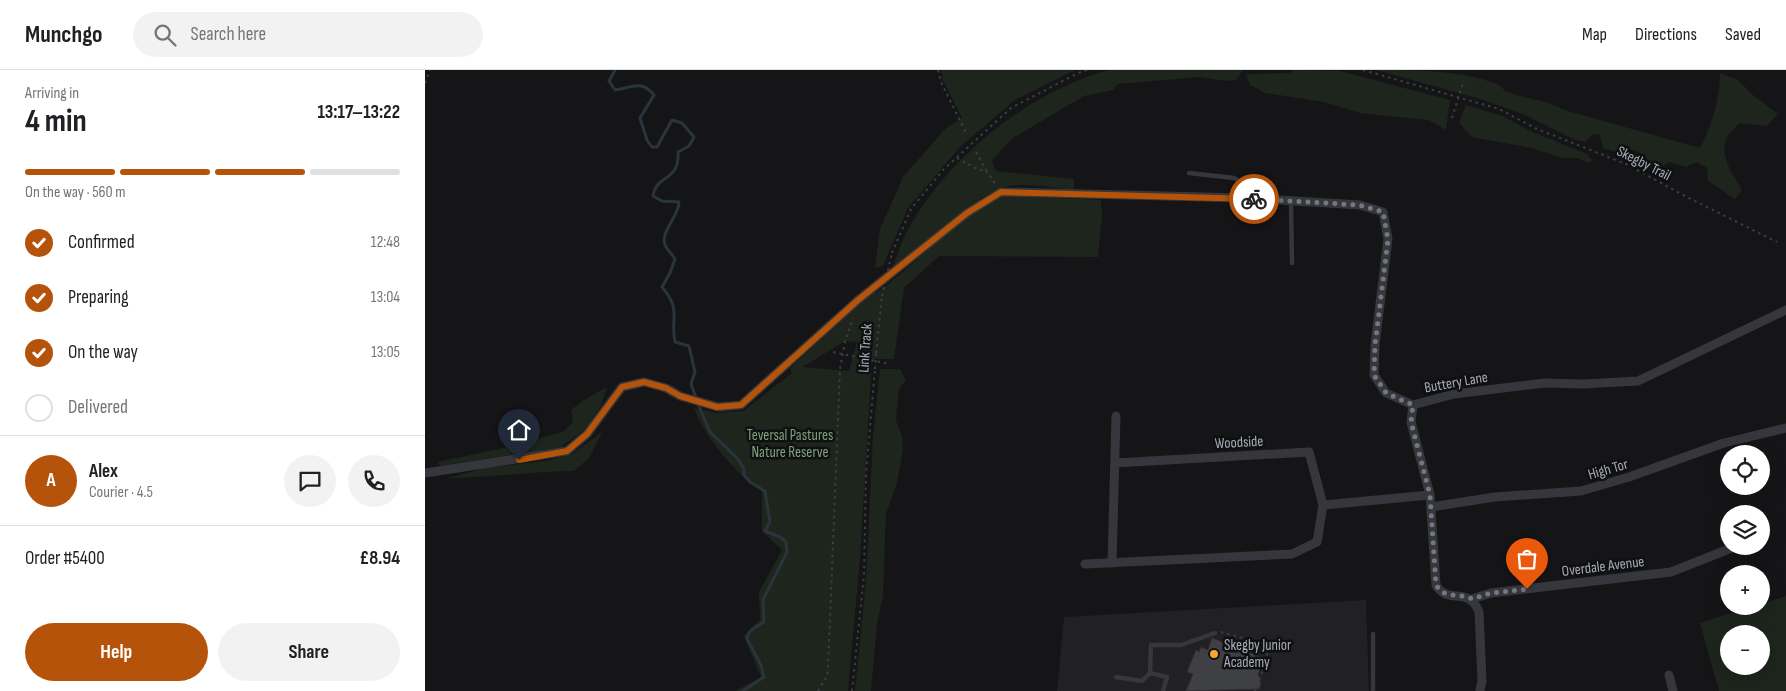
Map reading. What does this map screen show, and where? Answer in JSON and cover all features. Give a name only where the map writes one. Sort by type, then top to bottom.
[{"type":"street","name":"Buttery Lane","points":[[1001,192],[1244,198],[1359,205],[1383,212],[1388,240],[1375,345],[1374,375],[1386,393],[1413,405],[1454,394],[1545,384],[1638,381],[1786,310]]},
{"type":"street","points":[[425,473],[567,451],[587,434],[622,387],[644,382],[666,388],[680,396],[717,407],[741,405],[858,300],[967,213],[1001,192]]},
{"type":"street","points":[[1413,405],[1411,422],[1430,495],[1436,585],[1445,594],[1466,596],[1472,599],[1479,612],[1482,681],[1480,691]]},
{"type":"street","points":[[1112,563],[1116,416]]},
{"type":"street","name":"High Tor","points":[[1431,507],[1495,497],[1581,491],[1629,478],[1724,443],[1786,428]]},
{"type":"street","name":"Woodside","points":[[1085,564],[1292,554],[1317,542],[1323,505],[1309,452],[1115,463]]},
{"type":"street","points":[[1323,505],[1430,495]]},
{"type":"street","name":"Overdale Avenue","points":[[1472,599],[1491,593],[1671,572],[1720,553]]},
{"type":"street","points":[[1669,675],[1673,691]]},
{"type":"lane","points":[[1189,173],[1234,178],[1241,182],[1244,198]]},
{"type":"lane","points":[[1291,201],[1292,263]]},
{"type":"lane","points":[[1116,677],[1142,681],[1150,673],[1151,645],[1181,645],[1215,633]]},
{"type":"lane","points":[[1373,634],[1373,691]]},
{"type":"lane","points":[[1150,673],[1167,677],[1163,691]]},
{"type":"path","points":[[425,83],[430,70]]},
{"type":"path","points":[[938,70],[941,82],[967,135]]},
{"type":"path","name":"Link Track","points":[[852,691],[864,575],[867,474],[881,296],[892,253],[911,210],[943,170],[1011,108],[1087,70]]},
{"type":"path","name":"Skegby Trail","points":[[1363,70],[1499,109],[1537,129],[1626,164],[1777,242]]},
{"type":"path","points":[[1452,118],[1464,80]]},
{"type":"path","points":[[976,152],[1001,192]]},
{"type":"path","points":[[957,158],[979,170],[986,170]]},
{"type":"path","points":[[818,691],[827,676],[828,668],[840,369],[845,341],[853,316]]},
{"type":"path","points":[[833,352],[844,352],[889,364]]},
{"type":"path","points":[[1215,633],[1223,631],[1233,634],[1243,638],[1253,648],[1266,652],[1268,657],[1255,691]]},
{"type":"shaded area","name":"Skegby Junior Academy","points":[[1366,600],[1369,691],[1057,691],[1064,617]]},
{"type":"green space","points":[[941,70],[1075,70],[1015,100],[960,147],[908,208],[883,266],[875,268],[880,229],[903,177],[946,128],[962,118],[943,80]]},
{"type":"green space","points":[[1109,70],[1243,70],[1236,80],[1226,81],[1200,77],[1118,84],[1113,90],[1084,96],[1013,138],[992,160],[996,171],[1074,179],[1074,191],[1033,185],[1009,186],[997,190],[966,209],[892,269],[904,237],[923,206],[943,179],[966,155],[992,132],[1048,94],[1078,80]]},
{"type":"green space","points":[[1293,70],[1340,71],[1450,100],[1446,130],[1428,120],[1360,113],[1324,102],[1265,93],[1250,85],[1246,74],[1290,73]]},
{"type":"green space","points":[[1376,70],[1453,73],[1483,79],[1497,84],[1513,94],[1700,148],[1715,112],[1720,73],[1738,80],[1753,95],[1778,114],[1767,126],[1740,123],[1728,136],[1724,151],[1731,172],[1742,190],[1735,199],[1708,181],[1707,168],[1697,162],[1686,167],[1670,162],[1657,169],[1641,162],[1643,154],[1627,148],[1618,153],[1603,148],[1600,135],[1593,134],[1586,142],[1575,140],[1523,114],[1477,98]]},
{"type":"green space","points":[[1466,105],[1503,116],[1530,131],[1587,154],[1592,160],[1589,163],[1577,158],[1563,158],[1531,148],[1472,137],[1459,123]]},
{"type":"green space","name":"Teversal Pastures Nature Reserve","points":[[1003,195],[1101,200],[1102,215],[1098,257],[939,256],[904,288],[894,359],[872,359],[860,559],[848,691],[735,691],[761,677],[744,636],[760,619],[759,592],[782,550],[762,531],[762,491],[742,475],[722,454],[705,431],[694,408],[716,413],[743,411],[792,373],[790,368],[865,299],[887,285],[969,215]],"holes":[[[845,341],[857,342],[849,371],[803,367]]]},
{"type":"green space","points":[[880,369],[900,369],[906,380],[899,389],[896,420],[902,436],[903,450],[897,483],[886,514],[883,596],[877,623],[871,691],[855,691],[866,580],[873,436]]},
{"type":"green space","points":[[607,387],[601,406],[584,430],[561,447],[440,466],[437,462],[499,449],[563,432],[573,422],[571,410]]},
{"type":"green space","points":[[602,432],[590,457],[574,471],[448,478],[485,468],[546,461],[572,454]]},
{"type":"green space","points":[[1786,596],[1786,691],[1719,691],[1700,623],[1725,615],[1770,615],[1770,601]]},
{"type":"building","points":[[1212,638],[1264,658],[1258,674],[1261,684],[1259,689],[1186,691],[1193,674],[1187,672],[1196,650],[1199,652],[1201,647],[1208,650]]},
{"type":"waterway","points":[[615,70],[609,81],[615,90],[640,86],[645,87],[654,95],[640,118],[647,140],[652,147],[657,147],[672,120],[682,123],[694,137],[689,146],[678,152],[678,162],[675,168],[672,173],[658,184],[653,196],[662,201],[679,202],[676,213],[665,235],[665,245],[675,259],[662,287],[674,308],[675,342],[689,346],[695,372],[691,384],[696,398]]},
{"type":"waterway","points":[[698,404],[710,432],[738,459],[744,469],[744,475],[750,482],[765,491],[770,522],[765,531],[780,537],[786,542],[787,552],[763,600],[764,622],[751,631],[747,639],[761,665],[764,677],[743,691]]},
{"type":"way so far","points":[[1254,199],[1359,205],[1383,212],[1388,240],[1375,345],[1374,375],[1386,393],[1413,405],[1411,422],[1430,495],[1436,585],[1445,594],[1466,596],[1472,599],[1479,599],[1491,593],[1527,589]]},
{"type":"place","name":"Skegby Junior Academy","points":[[1214,654]]},
{"type":"route","points":[[519,460],[567,451],[587,434],[610,400],[622,387],[644,382],[666,388],[680,396],[717,407],[741,405],[858,300],[967,213],[1001,192],[1254,199]]}]
